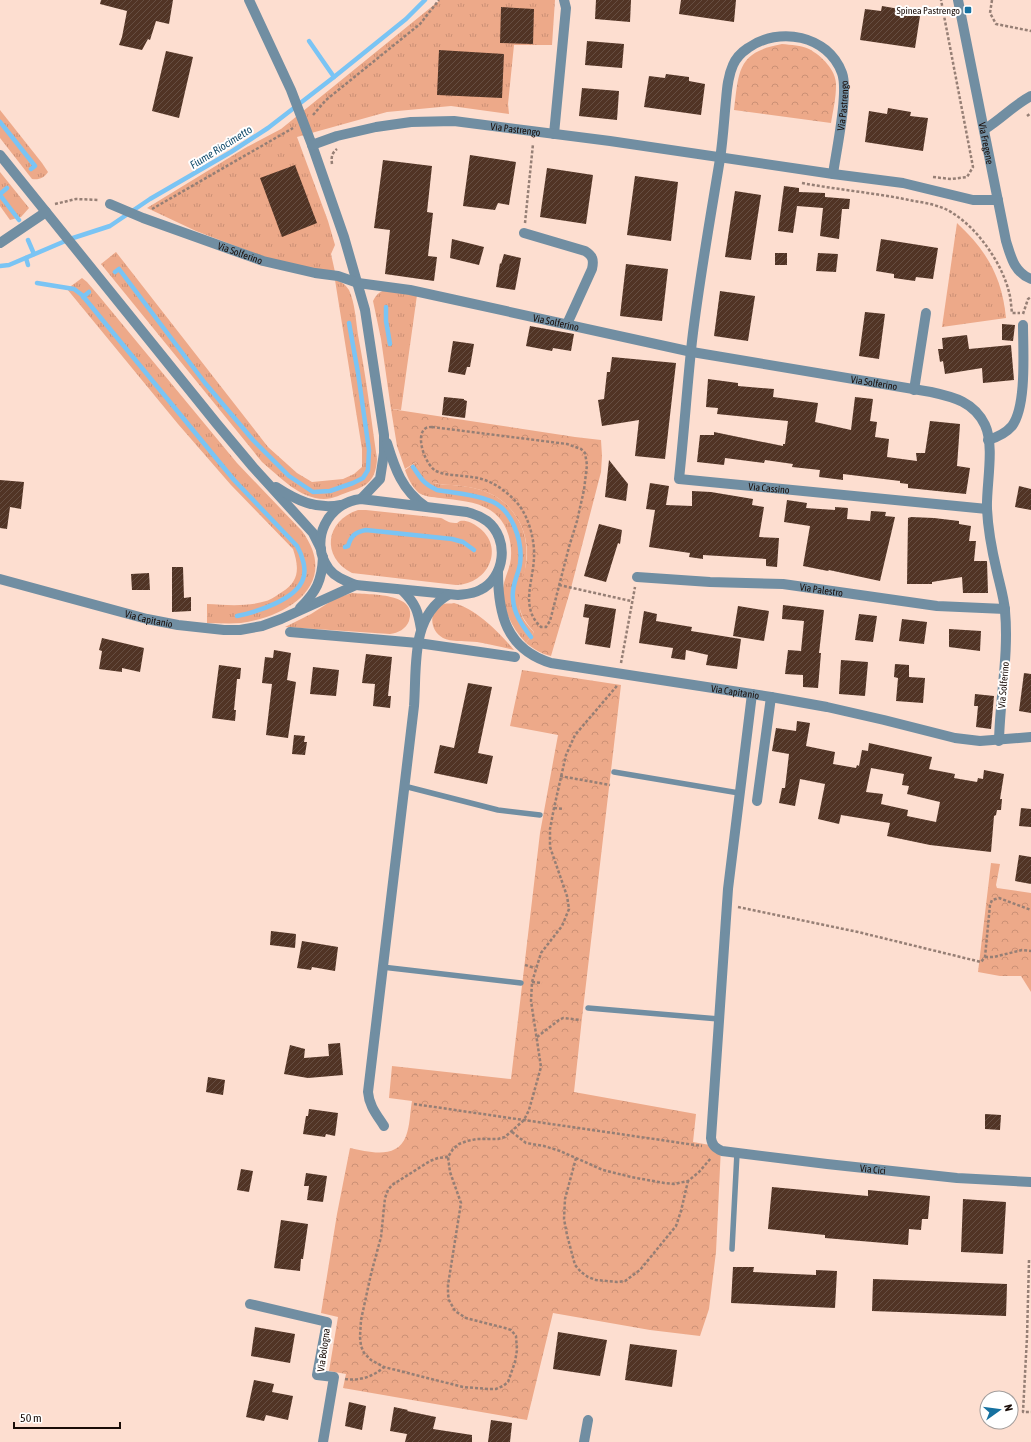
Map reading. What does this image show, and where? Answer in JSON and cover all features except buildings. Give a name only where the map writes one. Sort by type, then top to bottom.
[{"type":"street","points":[[249,0],[291,90],[344,237],[358,283],[369,334],[384,435],[384,453],[380,479],[361,499],[331,507],[320,506],[310,504],[287,494],[266,480]]},
{"type":"street","points":[[554,134],[566,8],[564,0]]},
{"type":"street","name":"Via Fregene","points":[[958,0],[985,129],[1006,241],[1012,260],[1021,274],[1030,279]]},
{"type":"street","name":"Via Pastrengo","points":[[692,352],[720,157],[728,78],[733,63],[743,51],[755,43],[768,38],[790,36],[816,43],[827,52],[837,64],[842,74],[844,86],[832,174]]},
{"type":"street","points":[[985,129],[1031,96]]},
{"type":"street","name":"Via Pastrengo","points":[[312,145],[337,136],[376,127],[410,122],[472,122],[903,183],[972,200],[998,200]]},
{"type":"street","points":[[0,155],[217,424],[313,533],[330,569],[338,577],[356,585],[448,595],[471,594],[480,590],[493,579],[498,572]]},
{"type":"street","name":"Via Solferino","points":[[110,204],[141,217],[263,261],[315,273],[338,276],[358,283],[410,290],[692,352],[951,396],[961,400],[972,408],[986,426],[990,452],[987,509],[992,550],[1005,609],[1006,648],[998,740]]},
{"type":"street","points":[[0,242],[18,232],[46,212]]},
{"type":"street","points":[[524,232],[585,251],[592,255],[594,262],[592,269],[567,324]]},
{"type":"street","points":[[914,390],[926,313]]},
{"type":"street","points":[[988,440],[1001,435],[1008,430],[1013,424],[1017,415],[1022,393],[1023,325]]},
{"type":"street","name":"Via Cassino","points":[[692,352],[679,479],[987,509]]},
{"type":"street","points":[[384,435],[394,464],[402,481],[411,495],[425,506]]},
{"type":"street","name":"Via Capitanio","points":[[361,499],[468,512],[478,515],[488,522],[497,533],[502,546],[502,559],[498,572],[499,597],[504,620],[508,629],[522,646],[529,653],[540,660],[619,674],[771,697],[884,720],[955,738],[980,741],[1031,736]]},
{"type":"street","name":"Via Capitanio","points":[[298,611],[315,591],[322,571],[320,540],[324,524],[334,511],[342,505]]},
{"type":"street","name":"Via Palestro","points":[[637,577],[710,582],[783,584],[937,606],[1005,609]]},
{"type":"street","name":"Via Capitanio","points":[[0,579],[147,619],[205,629],[240,630],[262,626],[282,619],[356,585]]},
{"type":"street","points":[[402,590],[412,599],[416,607],[421,629]]},
{"type":"street","points":[[384,1126],[372,1108],[368,1099],[368,1092],[414,706],[418,643],[421,629],[431,609],[436,602],[448,595]]},
{"type":"street","points":[[290,632],[418,643],[515,657]]},
{"type":"street","points":[[716,1148],[712,1144],[711,1138],[728,889],[752,694]]},
{"type":"street","points":[[757,801],[771,697]]},
{"type":"street","name":"Via Cici","points":[[716,1148],[722,1151],[827,1164],[957,1178],[1031,1182]]},
{"type":"street","name":"Via Bologna","points":[[250,1304],[327,1322],[317,1375],[334,1378],[323,1442]]},
{"type":"street","points":[[584,1442],[588,1420]]},
{"type":"lane","points":[[614,772],[740,793]]},
{"type":"lane","points":[[404,786],[498,810],[540,815]]},
{"type":"lane","points":[[382,967],[521,983]]},
{"type":"lane","points":[[588,1008],[719,1019]]},
{"type":"lane","points":[[732,1249],[737,1153]]},
{"type":"path","points":[[310,119],[326,100],[420,24],[439,0]]},
{"type":"path","points":[[929,176],[951,179],[967,177],[973,167],[941,0]]},
{"type":"path","points":[[992,0],[990,13],[996,24],[1031,31]]},
{"type":"path","points":[[1027,116],[1031,113]]},
{"type":"path","points":[[141,217],[296,126]]},
{"type":"path","points":[[529,143],[540,144]]},
{"type":"path","points":[[524,232],[533,144]]},
{"type":"path","points":[[335,171],[331,158],[340,148]]},
{"type":"path","points":[[900,198],[928,204],[953,213],[969,226],[993,254],[1009,292],[1012,313],[1023,313]]},
{"type":"path","points":[[46,212],[57,203],[76,199],[103,201],[110,204]]},
{"type":"path","points":[[1023,325],[1023,313],[1028,299],[1031,297]]},
{"type":"path","points":[[438,427],[567,444],[575,446],[585,453],[587,465],[582,502],[560,585],[550,621],[546,627],[541,627],[534,618],[528,600],[534,556],[534,543],[525,516],[519,505],[504,491],[486,480],[472,477],[453,476],[431,468],[424,455],[422,445],[422,432],[426,428],[438,427]]},
{"type":"path","points":[[448,1157],[438,1158],[421,1166],[392,1185],[388,1190],[383,1224],[361,1320],[361,1346],[364,1353],[371,1360],[384,1367],[449,1384],[496,1389],[508,1382],[515,1362],[517,1342],[514,1333],[505,1328],[466,1318],[456,1311],[449,1300],[448,1286],[461,1203],[450,1172],[448,1157],[453,1149],[467,1140],[498,1139],[505,1137],[524,1120],[529,1110],[540,1067],[531,1001],[532,982],[535,968],[541,953],[562,926],[569,908],[567,896],[550,847],[550,829],[560,776],[566,756],[575,735],[616,687],[631,601],[637,577]]},
{"type":"path","points":[[560,585],[631,601]]},
{"type":"path","points":[[560,776],[610,785]]},
{"type":"path","points":[[554,808],[564,809]]},
{"type":"path","points":[[736,906],[858,932],[981,962],[985,956],[988,939],[990,905],[992,900],[999,898],[1031,910]]},
{"type":"path","points":[[985,956],[994,957],[1022,950],[1031,951]]},
{"type":"path","points":[[525,965],[535,968]]},
{"type":"path","points":[[532,982],[542,983]]},
{"type":"path","points":[[537,1037],[547,1028],[563,1018],[582,1020]]},
{"type":"path","points":[[414,1104],[716,1148],[709,1162],[688,1181],[674,1184],[631,1177],[602,1170],[550,1148],[526,1143],[512,1132]]},
{"type":"path","points":[[576,1158],[565,1199],[564,1219],[575,1265],[588,1277],[596,1280],[617,1282],[625,1281],[640,1270],[676,1226],[688,1181]]},
{"type":"path","points":[[1028,1260],[1027,1337],[1023,1412],[1031,1412]]},
{"type":"path","points":[[350,1380],[358,1380],[372,1375],[384,1367]]},
{"type":"green space","points":[[440,0],[555,0],[552,45],[514,45],[508,104],[509,114],[451,106],[387,112],[297,137],[328,221],[335,245],[331,254],[335,272],[280,263],[196,231],[147,208],[245,148],[281,129]]},
{"type":"green space","points":[[782,44],[809,49],[828,64],[836,80],[835,100],[831,123],[734,110],[737,84],[743,65],[748,58],[756,52]]},
{"type":"green space","points":[[0,110],[42,163],[48,172],[45,176],[39,179],[32,179],[0,138]]},
{"type":"green space","points":[[0,172],[29,208],[21,217],[10,220],[0,206]]},
{"type":"green space","points":[[957,223],[977,244],[997,277],[1004,303],[1006,318],[942,327]]},
{"type":"green space","points":[[116,252],[268,447],[297,473],[312,482],[343,479],[354,474],[362,467],[362,449],[335,280],[344,284],[349,290],[354,306],[377,459],[373,476],[367,484],[363,487],[327,499],[315,498],[291,486],[262,462],[101,264]]},
{"type":"green space","points":[[82,278],[99,296],[237,463],[302,531],[312,550],[315,566],[312,581],[304,594],[292,605],[277,613],[241,623],[207,623],[207,604],[236,605],[259,603],[270,600],[288,588],[295,578],[297,568],[293,549],[231,485],[178,424],[67,289]]},
{"type":"green space","points":[[385,290],[417,295],[401,410],[391,409],[381,339],[373,301],[378,294]]},
{"type":"green space","points":[[391,409],[601,440],[601,472],[571,588],[551,656],[541,653],[526,643],[534,632],[527,624],[519,604],[520,591],[526,565],[527,549],[524,534],[518,519],[507,505],[493,495],[469,487],[431,482],[420,471],[416,462],[405,469],[397,446]]},
{"type":"green space","points":[[416,462],[428,479],[434,483],[478,489],[501,500],[513,512],[519,522],[526,541],[526,560],[520,609],[523,619],[534,632],[526,643],[512,625],[504,603],[503,588],[510,564],[511,553],[509,536],[501,520],[481,505],[465,501],[429,497],[419,493],[412,485],[405,470]]},
{"type":"green space","points":[[358,510],[441,518],[453,523],[462,521],[474,524],[486,535],[491,544],[492,553],[490,563],[478,578],[468,583],[456,585],[352,573],[342,566],[335,558],[331,540],[333,531],[339,522],[347,515]]},
{"type":"green space","points":[[352,593],[380,595],[400,600],[407,605],[410,612],[408,624],[396,633],[390,634],[285,627],[311,614],[336,598]]},
{"type":"green space","points":[[454,603],[471,610],[487,622],[514,650],[477,642],[443,638],[435,630],[432,620],[433,615],[439,607],[444,604]]},
{"type":"green space","points":[[522,670],[621,685],[574,1092],[696,1114],[693,1142],[721,1147],[716,1252],[709,1309],[700,1336],[650,1330],[553,1313],[527,1420],[343,1388],[346,1374],[329,1371],[338,1317],[321,1313],[337,1214],[350,1148],[374,1152],[389,1151],[396,1149],[402,1144],[406,1136],[412,1101],[389,1098],[392,1066],[511,1079],[540,833],[558,735],[510,726]]},
{"type":"green space","points":[[991,863],[1000,864],[996,885],[997,888],[1031,893],[1031,992],[1021,976],[1000,976],[978,972]]},
{"type":"waterway","name":"Fiume Riocimetto","points":[[0,266],[9,265],[70,239],[110,226],[150,199],[231,152],[268,128],[334,77],[406,19],[425,0]]},
{"type":"waterway","points":[[309,41],[334,77]]},
{"type":"waterway","points":[[0,122],[35,166],[31,169]]},
{"type":"waterway","points":[[0,194],[7,188]]},
{"type":"waterway","points":[[0,195],[19,220]]},
{"type":"waterway","points":[[28,240],[34,254]]},
{"type":"waterway","name":"Fiume Riocimetto","points":[[26,258],[28,265]]},
{"type":"waterway","points":[[115,272],[119,269],[205,383],[253,440],[289,476],[313,492],[330,491],[353,483],[363,478],[368,470],[369,450],[349,323]]},
{"type":"waterway","points":[[37,283],[74,289],[82,295],[234,480],[297,546],[304,567],[303,579],[299,586],[284,599],[274,604],[237,616]]},
{"type":"waterway","points":[[83,297],[89,292]]},
{"type":"waterway","points":[[386,307],[386,321],[390,344]]},
{"type":"waterway","points":[[413,467],[423,480],[432,488],[488,500],[504,510],[509,517],[518,535],[520,545],[520,564],[513,590],[515,610],[531,637]]},
{"type":"waterway","points":[[345,547],[348,546],[354,535],[366,530],[452,539],[463,542],[474,550]]},
{"type":"place","name":"Spinea Pastrengo","points":[[968,10]]}]
